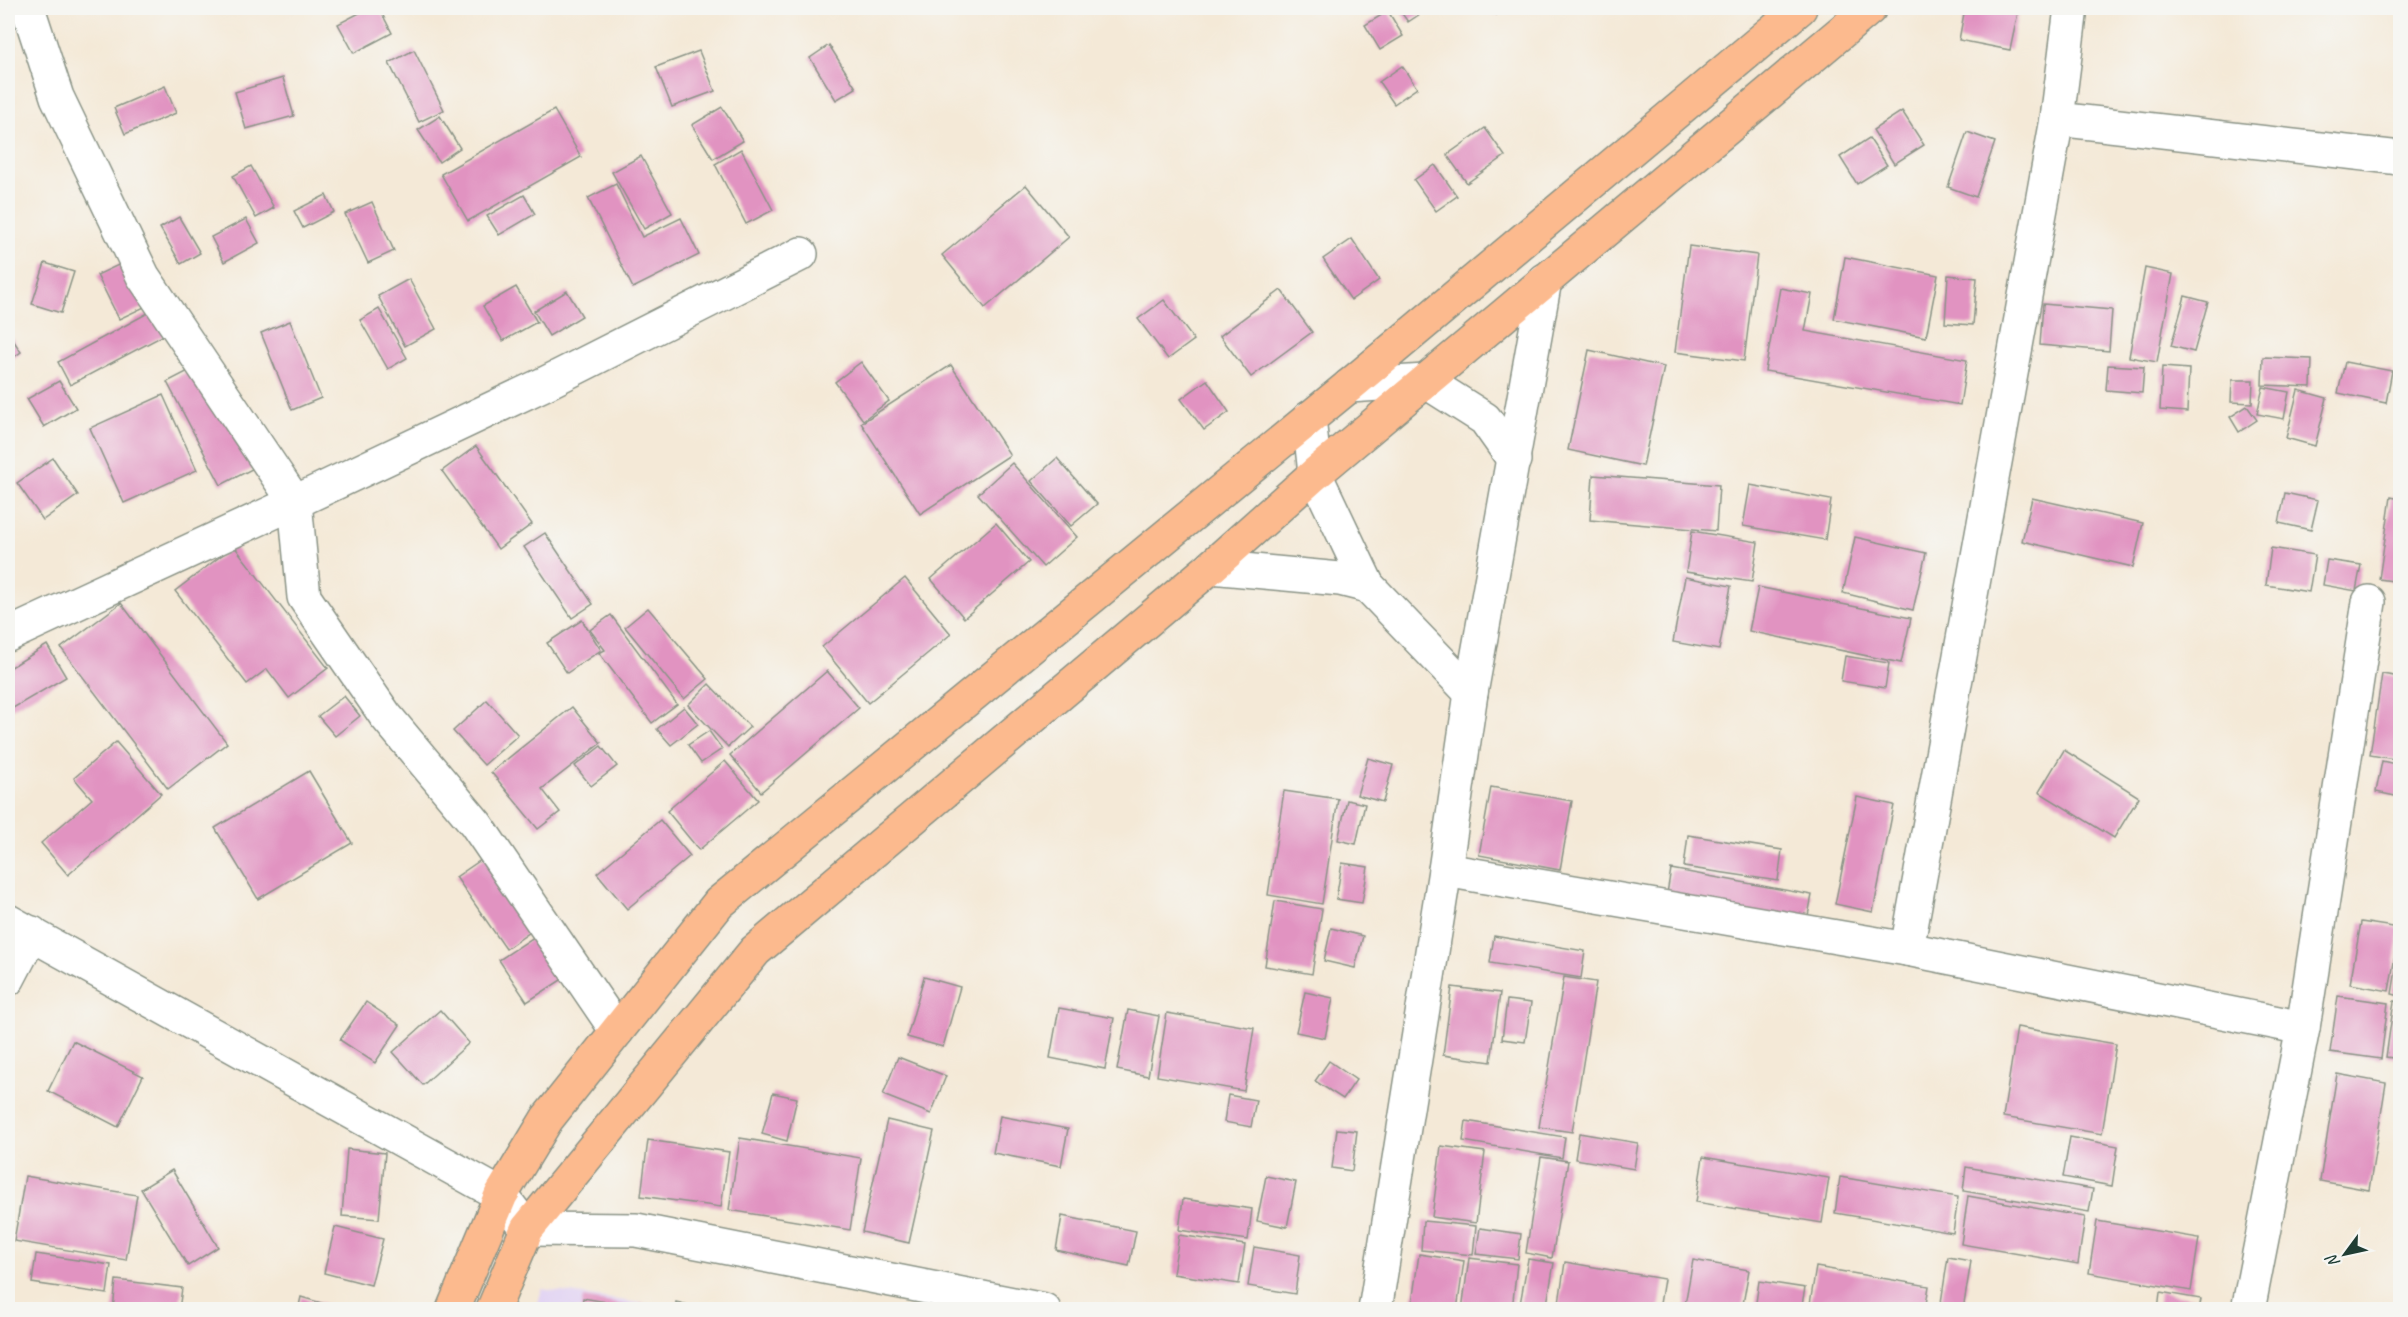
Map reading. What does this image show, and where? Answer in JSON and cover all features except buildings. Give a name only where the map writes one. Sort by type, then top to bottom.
[{"type":"main road","points":[[453,1310],[501,1195],[547,1119],[719,903],[1349,386],[1800,8]]},
{"type":"main road","points":[[493,1310],[527,1229],[755,951],[1211,567],[1315,474],[1870,8]]},
{"type":"street","points":[[28,8],[57,97],[143,276],[295,502],[304,597],[385,715],[476,824],[617,1031]]},
{"type":"street","points":[[1907,949],[2056,119],[2071,8]]},
{"type":"street","points":[[2056,119],[2400,158]]},
{"type":"street","points":[[8,635],[546,382],[801,254]]},
{"type":"street","points":[[1375,1310],[1471,693],[1545,280]]},
{"type":"street","points":[[1349,386],[1425,381],[1485,419],[1514,460]]},
{"type":"street","points":[[1309,418],[1315,474],[1368,586],[1471,693]]},
{"type":"street","points":[[1211,567],[1340,579],[1368,586]]},
{"type":"street","points":[[2248,1310],[2303,1028],[2369,602]]},
{"type":"street","points":[[1445,870],[1907,949],[2303,1028]]},
{"type":"street","points":[[8,979],[20,927],[501,1195],[527,1229],[636,1230],[1044,1310]]},
{"type":"shaded area","points":[[542,1289],[679,1309],[536,1310]]}]
